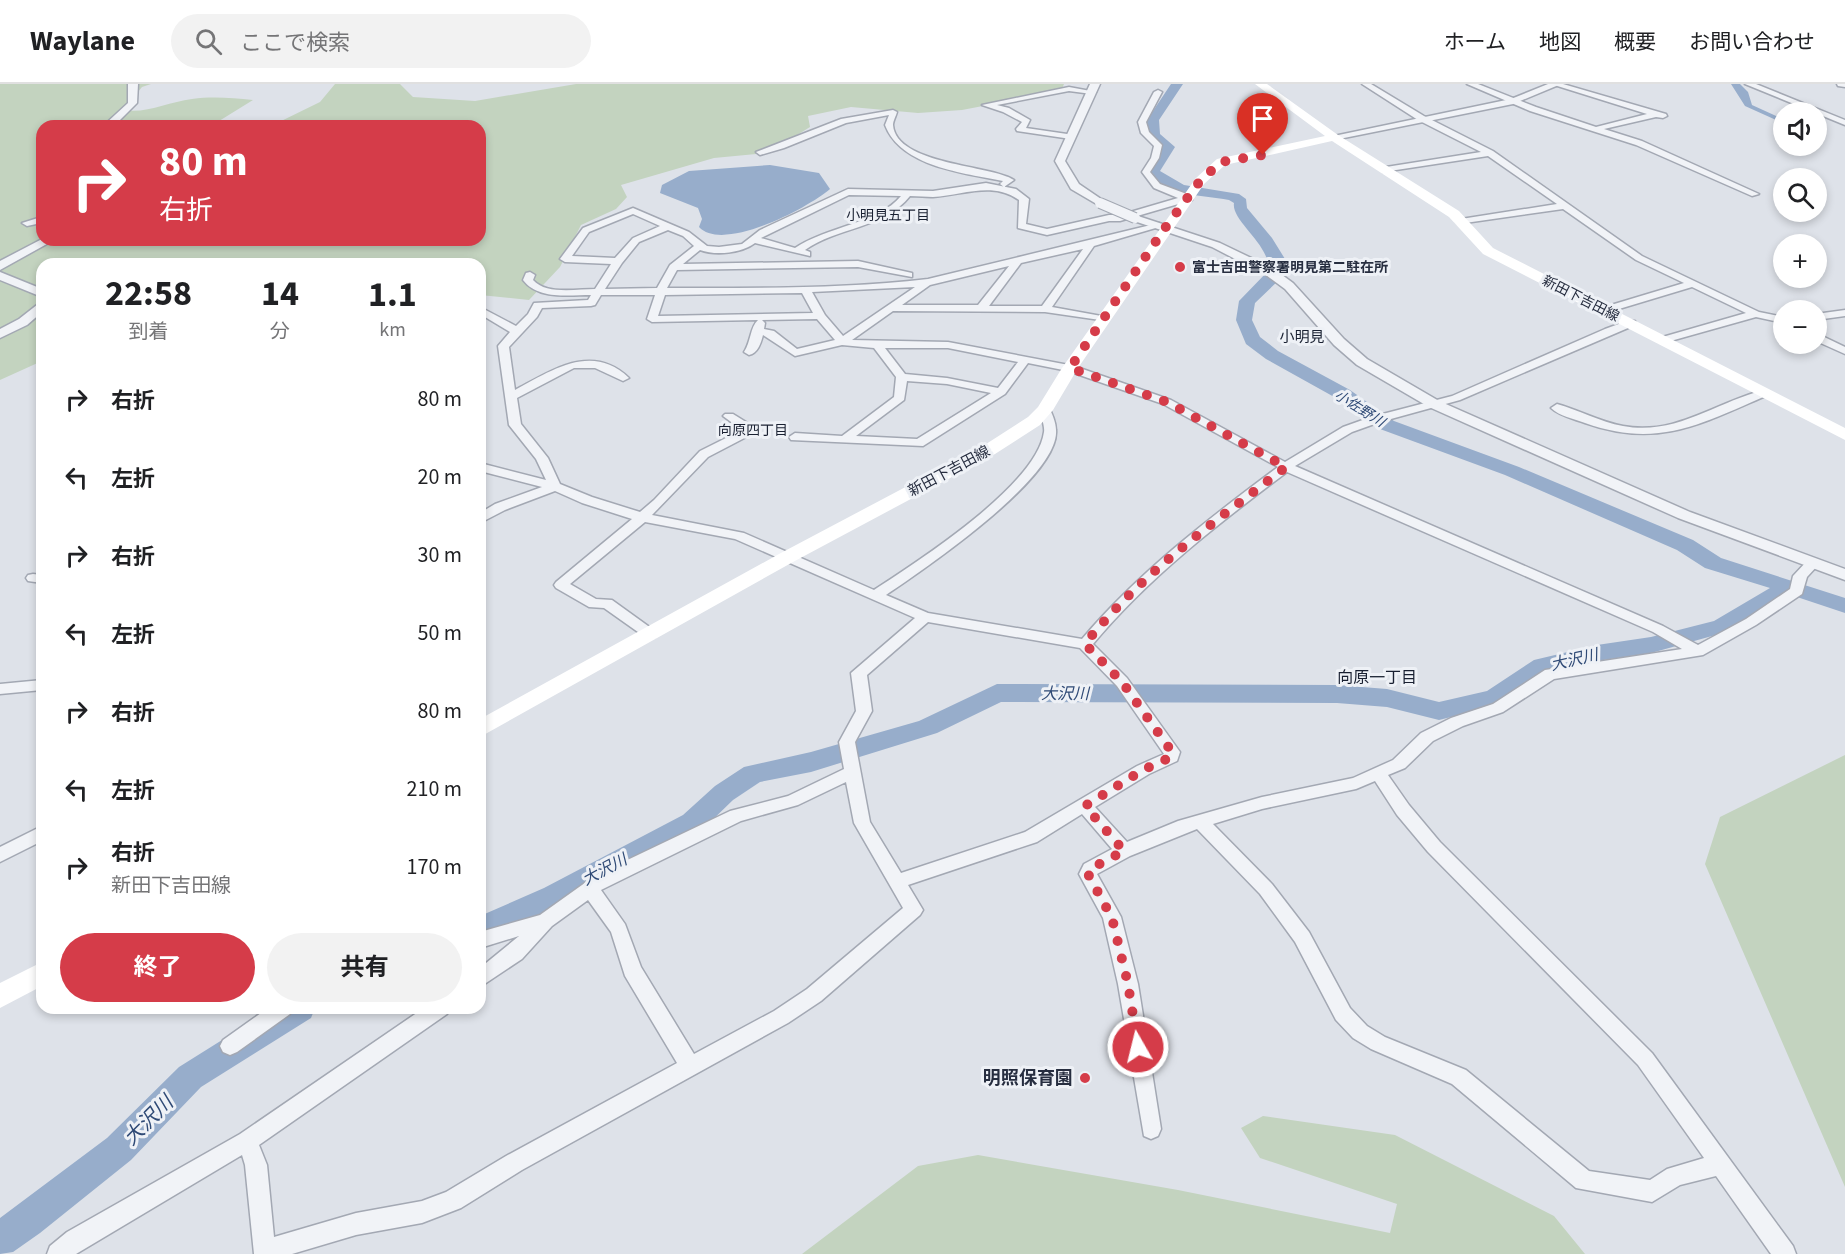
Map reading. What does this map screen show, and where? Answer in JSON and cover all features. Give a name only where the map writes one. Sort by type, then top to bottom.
[{"type":"main road","name":"新田下吉田線","points":[[1260,84],[1334,138],[1454,214],[1488,251],[1845,435]]},
{"type":"main road","name":"新田下吉田線","points":[[486,726],[786,558],[989,450],[1045,410],[1161,226],[1200,181],[1221,162],[1271,154],[1334,138]]},
{"type":"main road","points":[[0,996],[36,976]]},
{"type":"street","points":[[115,120],[134,103],[136,92],[133,84]]},
{"type":"street","points":[[1071,137],[1020,129],[1027,122],[1006,110],[986,105],[1080,84]]},
{"type":"street","points":[[1366,84],[1421,118],[1490,153],[1639,258],[1756,314],[1773,318]]},
{"type":"street","points":[[1471,84],[1533,109],[1598,129],[1669,155],[1755,194]]},
{"type":"street","points":[[1334,138],[1513,100],[1556,84],[1660,115],[1598,129]]},
{"type":"street","points":[[1749,84],[1845,123]]},
{"type":"street","points":[[1069,88],[1093,88],[1060,161],[1066,177],[1074,187],[1100,204],[1246,258],[1290,286],[1339,342],[1362,362],[1434,404],[1684,515],[1845,575]]},
{"type":"street","points":[[1158,92],[1142,122],[1146,133],[1158,145],[1155,158],[1146,172],[1157,186],[1187,198]]},
{"type":"street","points":[[760,152],[844,121],[893,112],[889,125],[896,142],[904,149],[932,160],[1010,180],[999,188]]},
{"type":"street","points":[[1386,170],[1490,153]]},
{"type":"street","points":[[618,261],[566,259],[586,230],[633,211],[686,234],[708,250],[735,249],[745,246],[752,239],[777,224],[846,192],[907,194],[999,188],[1017,193],[1024,199],[1021,226],[1047,232],[1109,218],[1120,218],[1187,198]]},
{"type":"street","points":[[797,251],[820,236],[884,213],[902,202],[907,194]]},
{"type":"street","points":[[1461,222],[1564,206]]},
{"type":"street","points":[[555,486],[542,458],[515,424],[503,346],[533,315],[538,305],[591,303],[618,261],[636,240],[669,226]]},
{"type":"street","points":[[673,267],[772,278],[806,290],[893,286],[928,282],[1161,226]]},
{"type":"street","points":[[752,239],[797,251],[829,264]]},
{"type":"street","points":[[1045,309],[1091,244]]},
{"type":"street","points":[[0,266],[37,246]]},
{"type":"street","points":[[700,246],[681,256],[673,267],[660,292],[652,319],[820,316]]},
{"type":"street","points":[[981,309],[1018,261]]},
{"type":"street","points":[[530,275],[530,284],[539,289],[660,292],[772,278],[829,264],[858,264],[908,275],[893,286]]},
{"type":"street","points":[[0,276],[36,291]]},
{"type":"street","points":[[843,342],[928,282]]},
{"type":"street","points":[[1605,310],[1692,284]]},
{"type":"street","points":[[806,290],[820,316],[843,342]]},
{"type":"street","points":[[891,308],[1045,309],[1103,319]]},
{"type":"street","points":[[0,334],[22,322],[36,310]]},
{"type":"street","points":[[1827,315],[1845,313]]},
{"type":"street","points":[[486,314],[516,331]]},
{"type":"street","points":[[1663,340],[1756,314]]},
{"type":"street","points":[[749,352],[755,345],[762,318]]},
{"type":"street","points":[[1085,644],[1107,617],[1150,574],[1286,467],[1331,438],[1364,423],[1454,399],[1578,342],[1631,323]]},
{"type":"street","points":[[757,332],[770,333],[795,353],[843,342],[877,345],[948,345],[1070,368],[1167,402],[1286,467],[1658,629],[1692,647]]},
{"type":"street","points":[[1827,342],[1845,351]]},
{"type":"street","points":[[845,439],[900,398],[902,377],[877,345]]},
{"type":"street","points":[[795,437],[919,443],[1001,392],[1025,360]]},
{"type":"street","points":[[510,397],[572,365],[597,365],[623,378]]},
{"type":"street","points":[[902,377],[947,381],[1001,392]]},
{"type":"street","points":[[1557,408],[1612,427],[1643,431],[1685,424],[1764,393]]},
{"type":"street","points":[[877,594],[937,555],[999,505],[1046,450],[1050,437],[1048,414],[1045,410]]},
{"type":"street","points":[[650,634],[607,603],[594,604],[561,585],[659,503],[704,454],[750,430],[729,416]]},
{"type":"street","points":[[486,469],[555,486],[641,517],[739,536],[786,558],[877,594],[925,617],[1085,644],[1122,682],[1172,752],[1171,757],[1143,770],[1031,837],[899,881]]},
{"type":"street","points":[[486,515],[500,507],[555,486]]},
{"type":"street","points":[[1151,1129],[1128,984],[1115,927],[1088,874],[1090,869],[1124,851],[1200,821],[1262,803],[1356,783],[1399,764],[1427,737],[1457,722],[1498,708],[1550,674],[1692,647],[1750,622],[1797,591],[1800,576],[1812,564]]},
{"type":"street","points":[[247,1140],[256,1165],[264,1251],[356,1224],[422,1212],[453,1200],[514,1163],[781,1017],[814,995],[914,910],[899,881],[862,823],[847,742],[864,711],[860,673],[925,617]]},
{"type":"street","points":[[0,689],[36,686]]},
{"type":"street","points":[[486,975],[515,953],[546,921],[602,880],[736,816],[792,801],[850,768]]},
{"type":"street","points":[[1378,773],[1403,810],[1434,847],[1644,1059],[1785,1254]]},
{"type":"street","points":[[1085,806],[1124,851]]},
{"type":"street","points":[[1200,821],[1266,889],[1302,937],[1343,1014],[1360,1032],[1378,1043],[1459,1077],[1584,1181],[1652,1191],[1675,1176],[1721,1164]]},
{"type":"street","points":[[0,855],[36,836]]},
{"type":"street","points":[[591,890],[619,929],[632,970],[690,1066]]},
{"type":"street","points":[[486,938],[546,921]]},
{"type":"street","points":[[230,1046],[275,1014]]},
{"type":"street","points":[[58,1254],[75,1240],[247,1140],[431,1014]]},
{"type":"green space","points":[[0,84],[151,84],[142,87],[123,110],[132,111],[200,98],[253,100],[221,120],[36,120],[36,246],[486,246],[486,120],[283,120],[320,102],[335,84],[400,84],[413,97],[475,101],[576,84],[1064,84],[1061,91],[962,110],[918,113],[851,107],[808,116],[810,127],[768,153],[714,158],[621,185],[627,197],[616,209],[581,225],[560,267],[529,300],[486,296],[486,258],[36,258],[36,364],[0,380]]},
{"type":"green space","points":[[1845,755],[1845,1187],[1705,864],[1720,817]]},
{"type":"green space","points":[[1263,1116],[1395,1135],[1554,1216],[1585,1254],[802,1254],[918,1166],[978,1155],[1178,1190],[1390,1233],[1397,1204],[1260,1158],[1241,1128]]},
{"type":"water","points":[[1731,84],[1740,84],[1748,92],[1752,105],[1773,114],[1773,119],[1745,106]]},
{"type":"water","points":[[770,165],[819,173],[830,189],[804,207],[765,225],[726,235],[711,234],[699,227],[702,219],[698,208],[660,193],[662,185],[689,171]]},
{"type":"waterway","name":"小佐野川","points":[[1177,84],[1153,120],[1154,135],[1168,147],[1153,172],[1162,180],[1180,189],[1234,197],[1241,202],[1240,209],[1267,241],[1277,259],[1277,270],[1272,279],[1247,301],[1244,320],[1252,340],[1272,355],[1343,394],[1387,425],[1512,471],[1685,545],[1713,563],[1845,606]]},
{"type":"waterway","name":"大沢川","points":[[486,926],[554,896],[693,822],[724,793],[753,774],[811,762],[928,727],[997,693],[1337,694],[1387,698],[1439,711],[1494,698],[1542,666],[1597,653],[1651,645],[1722,626],[1788,587]]},
{"type":"waterway","name":"大沢川","points":[[0,1239],[28,1221],[119,1149],[190,1077],[290,1014]]},
{"type":"place","name":"富士吉田警察署明見第二駐在所","points":[[1180,267]]},
{"type":"place","name":"明照保育園","points":[[1085,1078]]},
{"type":"district","name":"小明見五丁目","points":[[888,215]]},
{"type":"district","name":"小明見","points":[[1302,337]]},
{"type":"district","name":"向原四丁目","points":[[753,430]]},
{"type":"district","name":"向原一丁目","points":[[1377,677]]},
{"type":"route","points":[[1138,1047],[1128,984],[1112,918],[1088,874],[1090,869],[1124,851],[1085,806],[1143,770],[1171,757],[1172,752],[1122,682],[1085,644],[1107,617],[1150,574],[1286,467],[1167,402],[1070,368],[1165,228],[1200,181],[1221,162],[1263,155]]}]
